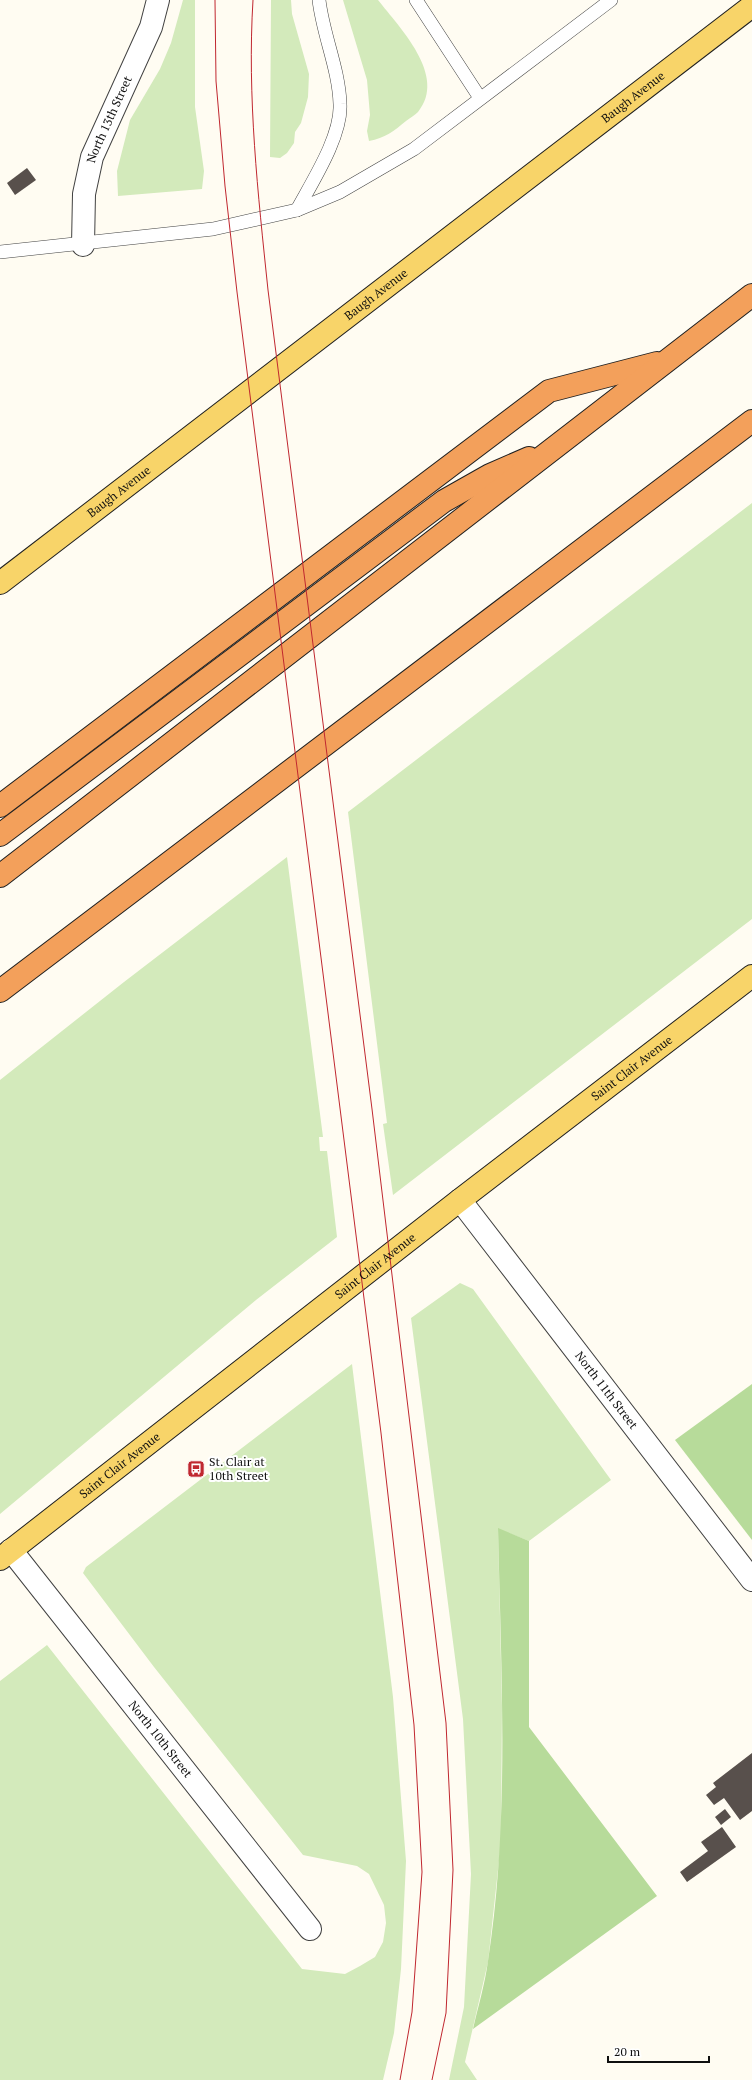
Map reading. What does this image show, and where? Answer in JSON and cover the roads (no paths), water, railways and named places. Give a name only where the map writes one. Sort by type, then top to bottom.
[{"type":"highway","points":[[0,876],[752,295]]},
{"type":"highway","points":[[0,806],[550,391],[666,360]]},
{"type":"highway","points":[[5,989],[752,421]]},
{"type":"highway","points":[[0,835],[444,501],[490,475],[558,446]]},
{"type":"main road","name":"Baugh Avenue","points":[[0,583],[752,6]]},
{"type":"main road","name":"Saint Clair Avenue","points":[[6,1555],[460,1200],[752,976]]},
{"type":"street","name":"North 13th Street","points":[[83,244],[84,194],[92,157],[151,27],[158,0]]},
{"type":"street","name":"North 11th Street","points":[[460,1200],[752,1580]]},
{"type":"street","name":"North 10th Street","points":[[6,1555],[310,1929]]},
{"type":"lane","points":[[297,210],[321,166],[335,133],[341,105],[334,67],[322,23],[319,0]]},
{"type":"lane","points":[[416,0],[480,98]]},
{"type":"lane","points":[[0,252],[213,229],[297,210],[340,192],[414,149],[611,0]]},
{"type":"tram line","points":[[215,0],[216,81],[225,186],[237,292],[381,1433],[414,1725],[422,1872],[412,2012],[400,2080]]},
{"type":"tram line","points":[[253,0],[251,73],[252,109],[257,182],[268,290],[372,1109],[446,1723],[453,1870],[446,2013],[432,2080]]},
{"type":"place","name":"St. Clair at 10th Street","points":[[196,1469]]}]
